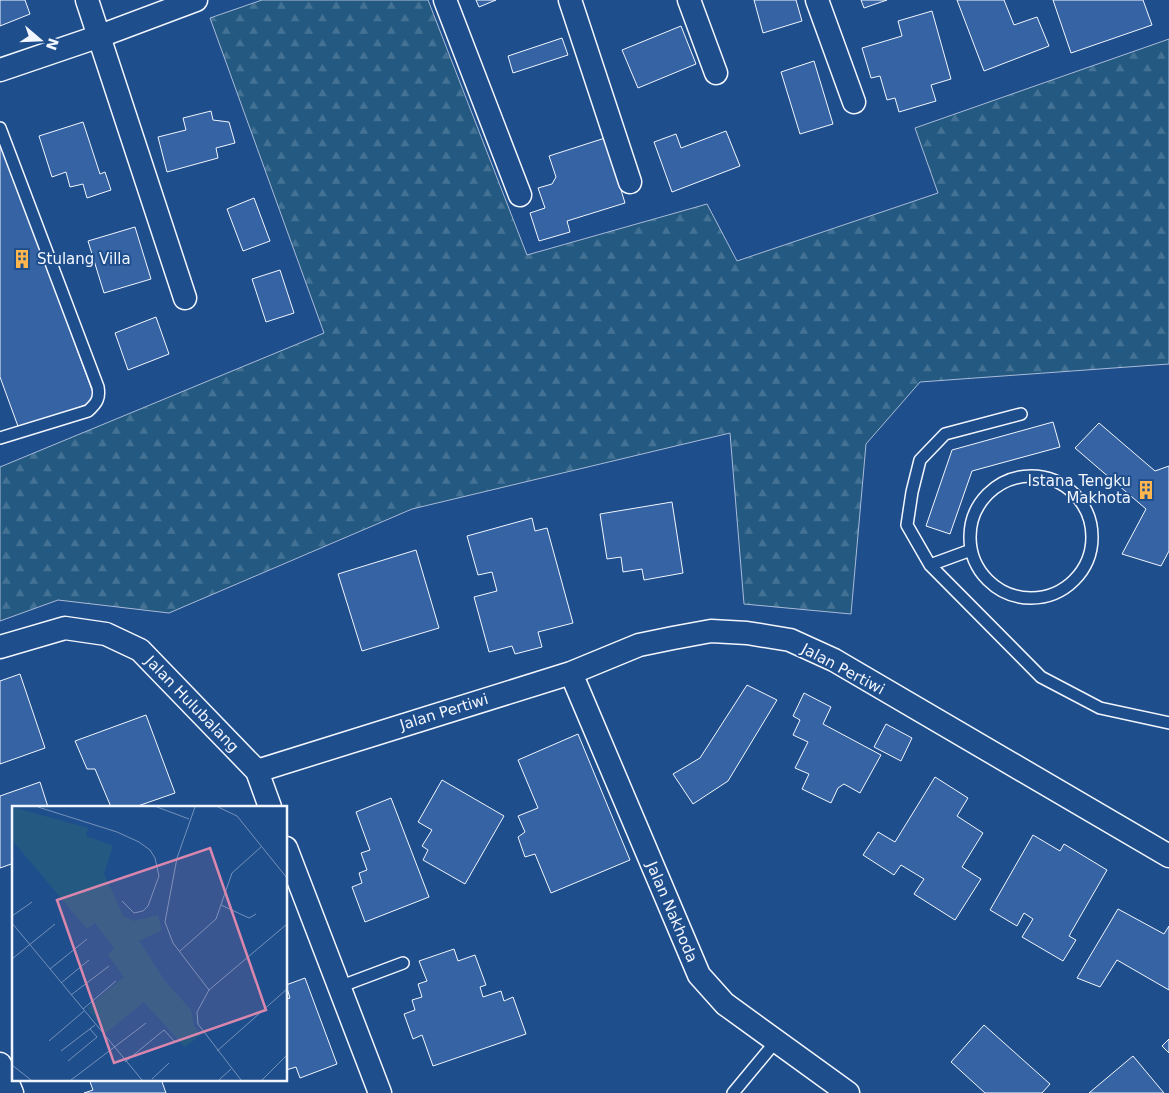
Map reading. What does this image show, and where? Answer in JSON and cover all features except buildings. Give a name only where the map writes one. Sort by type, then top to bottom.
[{"type":"street","points":[[87,0],[185,298]]},
{"type":"street","points":[[0,70],[100,36],[196,0]]},
{"type":"street","points":[[445,0],[520,195]]},
{"type":"street","points":[[570,0],[630,182]]},
{"type":"street","points":[[689,0],[716,73]]},
{"type":"street","points":[[817,0],[854,102]]},
{"type":"street","name":"Jalan Hulubalang","points":[[0,647],[65,628],[106,634],[140,650],[257,771],[270,806]]},
{"type":"street","name":"Jalan Pertiwi","points":[[257,771],[571,673],[639,645],[711,631],[747,633],[790,640],[834,660],[1169,856]]},
{"type":"street","name":"Jalan Nakhoda","points":[[571,673],[699,975],[725,1004],[848,1093]]},
{"type":"street","points":[[288,853],[380,1093]]},
{"type":"street","points":[[0,1064],[12,1093]]},
{"type":"lane","points":[[0,128],[100,396],[96,405],[88,411],[74,412],[0,438]]},
{"type":"lane","points":[[1021,414],[945,434],[920,460],[912,492],[907,525],[930,565],[1041,677],[1100,708],[1169,723]]},
{"type":"lane","points":[[1028,475],[1049,478],[1068,488],[1082,503],[1091,523],[1092,542],[1087,561],[1077,577],[1062,589],[1044,596],[1025,598],[1006,593],[990,583],[978,568],[971,550],[970,529],[976,508],[989,491],[1014,478],[1028,475]]},
{"type":"lane","points":[[930,565],[971,550]]},
{"type":"lane","points":[[339,988],[404,962]]},
{"type":"lane","points":[[732,1093],[777,1040]]},
{"type":"green space","points":[[262,0],[428,0],[527,255],[707,204],[737,261],[938,193],[915,128],[1169,39],[1169,364],[920,382],[866,444],[851,614],[744,604],[730,433],[412,509],[169,613],[58,600],[0,621],[0,467],[324,333],[210,18]]},
{"type":"place","name":"Stulang Villa","points":[[22,259]]},
{"type":"place","name":"Istana Tengku Makhota","points":[[1146,490]]}]
